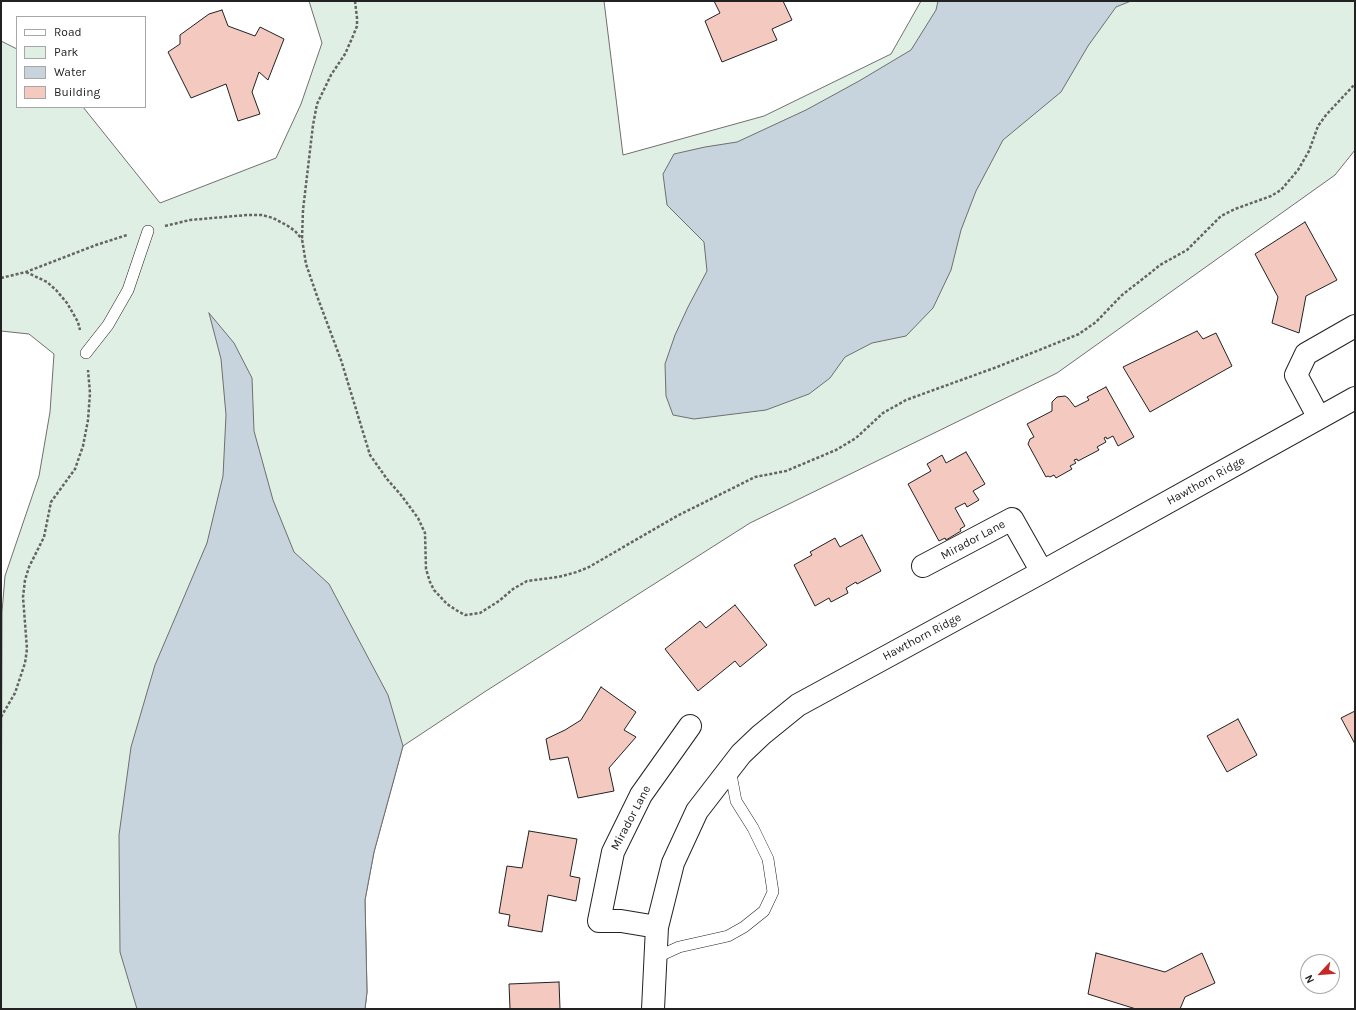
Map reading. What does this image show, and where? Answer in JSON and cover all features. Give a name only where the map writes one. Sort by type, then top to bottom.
[{"type":"street","points":[[1319,418],[1296,375],[1306,354],[1355,326]]},
{"type":"street","name":"Hawthorn Ridge","points":[[652,1009],[657,926],[673,863],[697,811],[741,754],[761,735],[798,705],[1042,572],[1355,398]]},
{"type":"street","name":"Mirador Lane","points":[[923,566],[1012,519],[1042,572]]},
{"type":"street","name":"Mirador Lane","points":[[657,926],[621,921],[598,921],[613,852],[641,795],[690,726]]},
{"type":"lane","points":[[86,353],[108,325],[128,290],[148,231]]},
{"type":"lane","points":[[655,958],[679,947],[728,936],[744,927],[764,911],[773,892],[768,859],[753,828],[736,801],[730,768]]},
{"type":"path","points":[[355,1],[357,26],[345,54],[331,75],[317,104],[313,125],[303,210],[302,239],[306,264],[341,360],[370,455],[387,479],[402,495],[418,518],[424,533],[426,569],[434,590],[447,604],[465,614],[480,613],[499,601],[513,589],[527,581],[577,572],[589,567],[677,516],[755,477],[786,471],[836,450],[856,438],[883,413],[906,400],[997,367],[1079,334],[1096,322],[1122,295],[1164,262],[1187,250],[1221,216],[1235,209],[1271,196],[1281,190],[1298,170],[1309,151],[1318,126],[1326,115],[1355,84]]},
{"type":"path","points":[[1,717],[15,693],[25,663],[27,649],[23,597],[25,580],[29,567],[44,537],[51,502],[75,468],[83,446],[88,420],[90,393],[86,353],[78,322],[68,303],[47,282],[26,272]]},
{"type":"green space","points":[[309,1],[604,1],[623,155],[764,116],[891,54],[921,1],[1355,1],[1355,150],[1335,175],[1057,373],[750,523],[486,691],[403,746],[374,852],[365,900],[367,992],[365,1009],[1,1009],[2,612],[5,576],[39,476],[50,412],[54,354],[29,334],[1,331],[1,41],[16,48],[16,108],[84,108],[160,203],[276,158],[301,104],[322,43]]},
{"type":"water","points":[[938,1],[1131,1],[1116,7],[1088,46],[1061,92],[1003,140],[976,191],[961,230],[951,270],[933,308],[906,336],[872,343],[845,357],[830,378],[809,394],[766,410],[694,419],[673,415],[666,396],[665,364],[675,335],[707,271],[704,242],[667,205],[663,174],[674,154],[737,142],[806,110],[859,81],[911,50],[936,10]]},
{"type":"water","points":[[209,313],[234,343],[252,378],[254,431],[273,500],[294,552],[329,584],[388,695],[403,746],[374,852],[365,900],[367,992],[365,1009],[137,1009],[120,952],[119,835],[131,747],[155,665],[207,543],[223,476],[226,415],[221,359]]},
{"type":"building","points":[[714,1],[783,1],[792,20],[772,29],[777,40],[722,62],[705,21],[720,13]]},
{"type":"building","points":[[222,10],[228,26],[255,36],[260,27],[284,39],[268,80],[259,72],[252,92],[260,114],[238,121],[226,84],[191,98],[168,52],[180,44],[180,35],[209,14]]},
{"type":"building","points":[[1305,222],[1337,280],[1306,296],[1299,333],[1272,323],[1278,297],[1255,254]]},
{"type":"building","points":[[1197,331],[1203,339],[1216,333],[1232,366],[1150,412],[1123,367]]},
{"type":"building","points":[[1106,387],[1134,437],[1118,446],[1113,436],[1107,439],[1106,437],[1104,438],[1106,442],[1097,447],[1099,450],[1078,461],[1077,459],[1074,460],[1076,463],[1070,466],[1072,469],[1056,478],[1054,475],[1046,477],[1028,444],[1030,439],[1034,437],[1027,424],[1052,411],[1052,402],[1057,397],[1065,396],[1075,407],[1089,400],[1087,397]]},
{"type":"building","points":[[966,452],[985,484],[973,491],[979,500],[967,507],[965,503],[955,508],[965,526],[960,529],[961,531],[946,540],[945,538],[939,541],[908,484],[931,471],[927,464],[942,455],[946,463]]},
{"type":"building","points":[[862,535],[881,571],[857,584],[856,582],[846,588],[848,593],[831,602],[829,598],[815,606],[794,565],[812,555],[810,552],[835,538],[840,547]]},
{"type":"building","points":[[735,605],[767,645],[740,667],[735,661],[698,691],[665,649],[700,621],[706,628]]},
{"type":"building","points":[[601,687],[636,712],[624,730],[636,737],[609,768],[614,791],[578,798],[568,757],[550,760],[546,739],[581,720]]},
{"type":"building","points":[[1355,711],[1355,744],[1341,718]]},
{"type":"building","points":[[1238,719],[1257,755],[1227,772],[1207,736]]},
{"type":"building","points":[[529,831],[577,839],[570,876],[580,878],[576,901],[548,895],[542,932],[508,926],[510,915],[499,913],[507,866],[522,868]]},
{"type":"building","points":[[1096,953],[1165,972],[1202,953],[1215,983],[1185,997],[1180,1009],[1136,1009],[1088,994]]},
{"type":"building","points":[[559,982],[560,1009],[510,1009],[509,984]]}]
